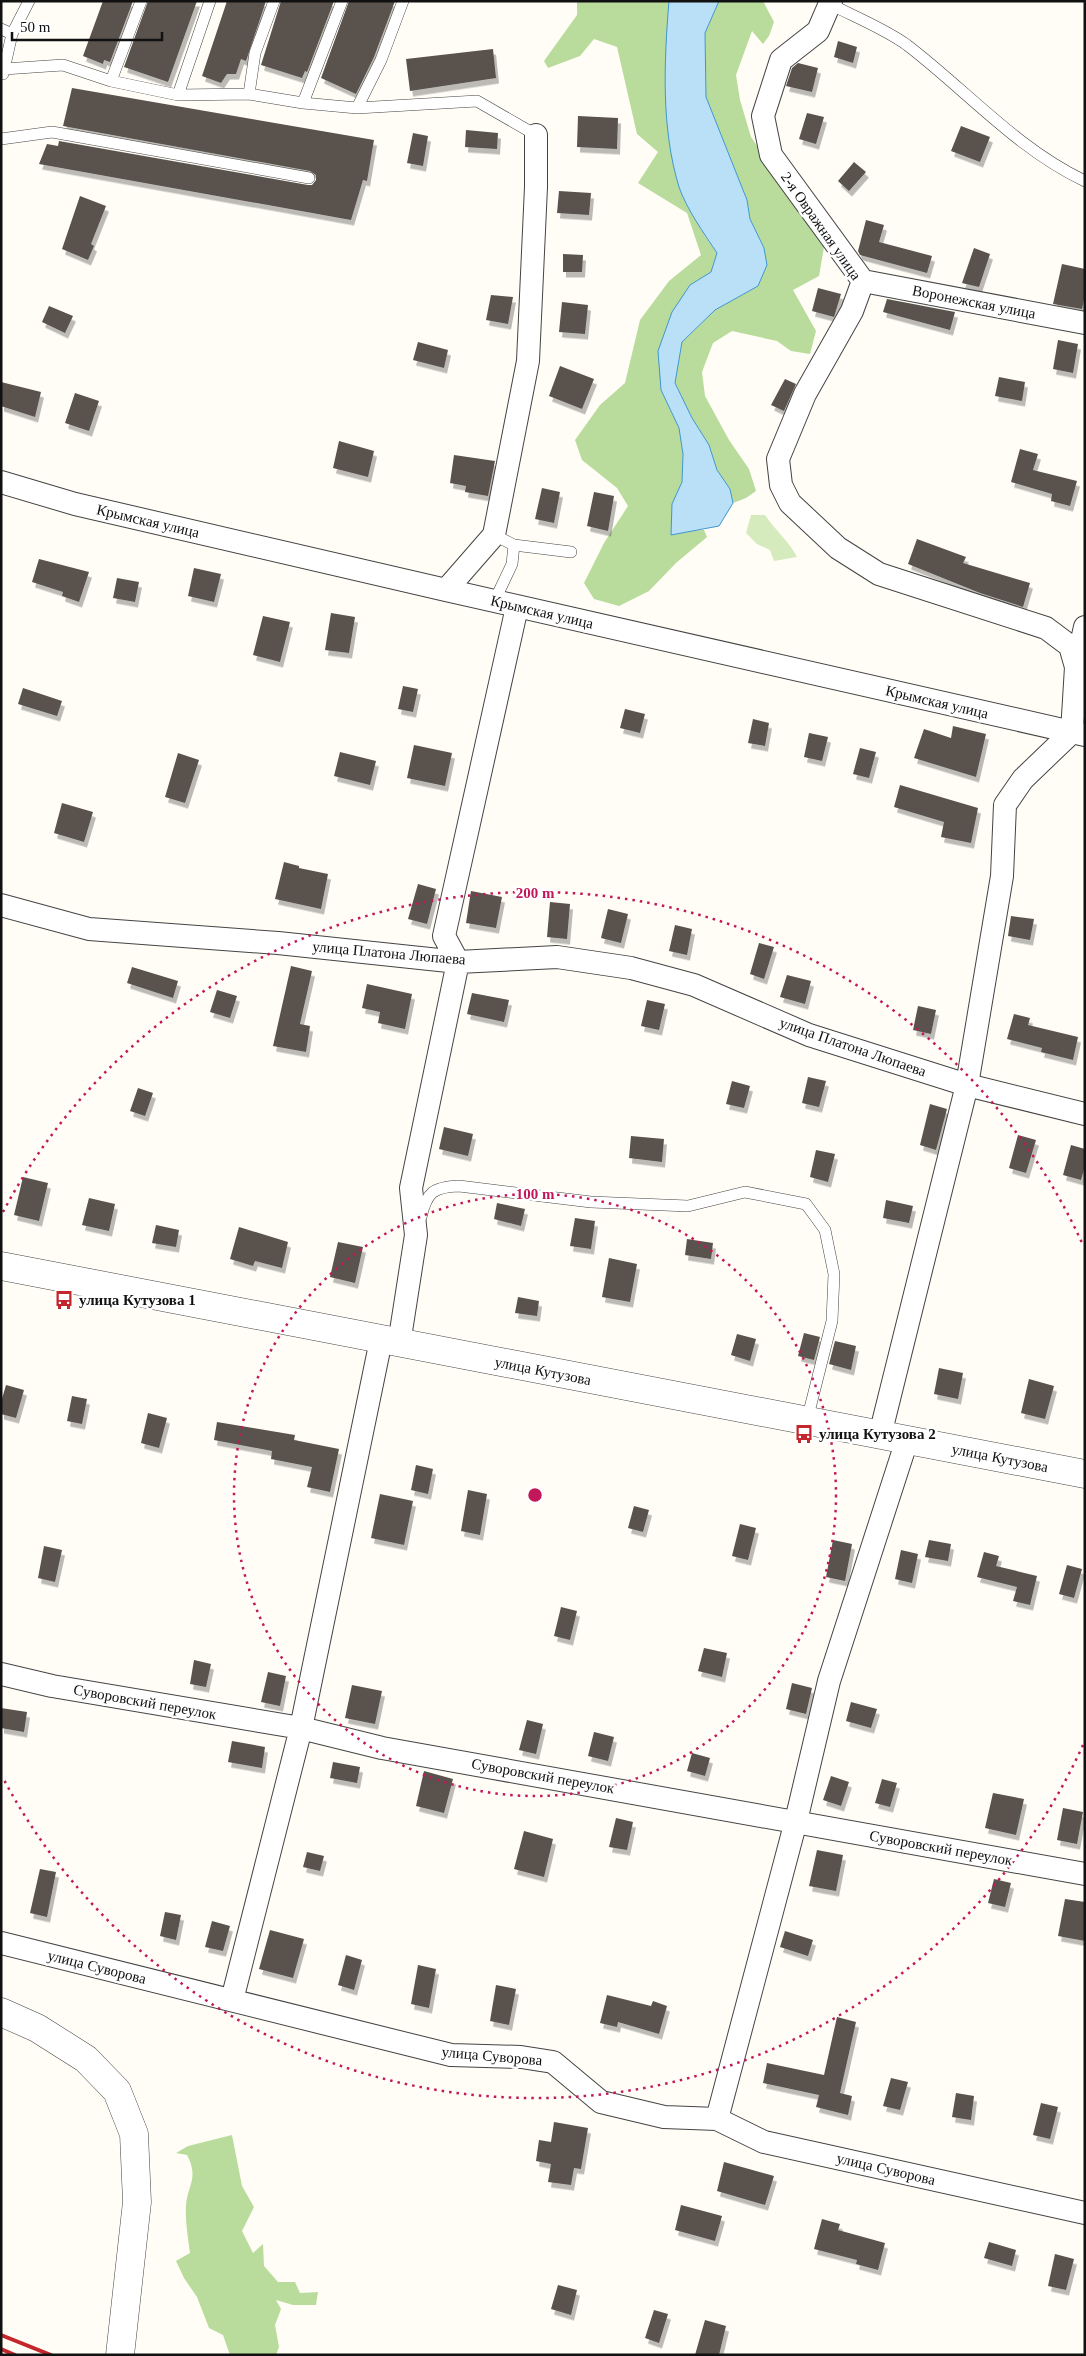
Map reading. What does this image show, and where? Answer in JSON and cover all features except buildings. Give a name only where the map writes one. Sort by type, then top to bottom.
[{"type":"street","name":"2-я Овражная улица","points":[[831,3],[818,30],[781,60],[763,116],[771,155],[863,281],[852,310],[805,394],[778,459],[781,485],[790,502],[838,548],[879,574],[1046,628],[1070,646],[1076,667]]},
{"type":"street","points":[[446,590],[504,540],[528,361],[536,187],[536,134]]},
{"type":"street","name":"Воронежская улица","points":[[863,281],[1085,323]]},
{"type":"street","name":"Крымская улица","points":[[1,482],[75,504],[494,602],[1078,733]]},
{"type":"street","points":[[232,2000],[301,1728],[416,1236],[411,1188],[458,962],[444,936],[517,607]]},
{"type":"street","points":[[880,1435],[967,1086],[1002,876],[1005,805],[1023,778],[1078,733],[1076,667],[1085,627]]},
{"type":"street","name":"улица Платона Люпаева","points":[[1,906],[89,929],[278,942],[458,962],[557,957],[631,968],[694,985],[809,1035],[967,1086],[1085,1114]]},
{"type":"street","name":"улица Кутузова","points":[[1,1266],[1085,1474]]},
{"type":"street","points":[[717,2119],[796,1822],[829,1681],[907,1440]]},
{"type":"street","name":"Суворовский переулок","points":[[1,1674],[52,1686],[301,1728],[382,1748],[1085,1874]]},
{"type":"street","name":"улица Суворова","points":[[1,1943],[451,2055],[522,2057],[553,2062],[600,2102],[664,2117],[717,2119],[764,2142],[1085,2214]]},
{"type":"street","points":[[1,2012],[37,2028],[86,2060],[117,2092],[134,2134],[137,2202],[130,2282],[120,2355]]},
{"type":"lane","points":[[1,81],[6,31],[29,1]]},
{"type":"lane","points":[[111,81],[141,1]]},
{"type":"lane","points":[[178,95],[210,1]]},
{"type":"lane","points":[[249,94],[255,53],[274,1]]},
{"type":"lane","points":[[304,104],[342,1]]},
{"type":"lane","points":[[357,108],[380,60],[403,1]]},
{"type":"lane","points":[[831,3],[906,44],[1032,149],[1062,170],[1085,181]]},
{"type":"lane","points":[[3,71],[63,65],[111,81],[178,95],[249,94],[304,104],[357,108],[477,101],[536,134]]},
{"type":"lane","points":[[1,139],[52,132],[310,178]]},
{"type":"lane","points":[[494,602],[512,564],[504,540],[571,552]]},
{"type":"lane","points":[[416,1236],[425,1199],[440,1187],[459,1186],[591,1202],[688,1206],[745,1192],[806,1204],[825,1230],[834,1274],[832,1321],[807,1421]]},
{"type":"green space","points":[[577,1],[669,1],[665,86],[705,236],[717,253],[711,272],[690,285],[661,390],[679,428],[683,454],[682,482],[672,504],[672,535],[683,531],[704,530],[707,537],[676,563],[649,591],[619,606],[594,599],[584,583],[604,543],[628,506],[617,488],[582,460],[575,440],[600,405],[625,383],[640,320],[669,281],[701,255],[687,213],[638,183],[658,152],[637,134],[617,47],[594,39],[580,56],[548,68],[544,61],[577,15]]},
{"type":"green space","points":[[719,1],[763,1],[774,22],[769,36],[763,44],[752,31],[736,75],[740,100],[751,137],[796,202],[824,247],[819,276],[793,290],[816,331],[810,354],[791,351],[777,341],[732,331],[713,343],[702,372],[705,396],[729,440],[749,469],[756,491],[746,498],[733,503],[730,489],[717,470],[709,445],[692,418],[675,383],[682,342],[715,310],[758,286],[764,248],[750,219],[747,200],[706,97],[705,33]]},
{"type":"green space","points":[[751,515],[765,515],[797,557],[774,561],[770,550],[757,544],[746,533]]},
{"type":"green space","points":[[232,2135],[242,2186],[254,2207],[242,2231],[253,2253],[263,2244],[264,2266],[278,2282],[295,2282],[300,2293],[318,2292],[316,2305],[293,2305],[276,2300],[281,2309],[275,2325],[279,2347],[276,2355],[230,2355],[223,2335],[209,2328],[197,2297],[184,2278],[176,2261],[190,2253],[186,2205],[192,2181],[192,2170],[187,2155],[176,2153],[188,2146]]},
{"type":"water","points":[[669,1],[719,1],[705,33],[706,97],[747,200],[750,219],[764,248],[767,265],[758,286],[715,310],[682,342],[675,383],[692,418],[709,445],[717,470],[730,489],[733,503],[719,526],[671,535],[672,504],[682,482],[683,454],[679,428],[661,390],[658,351],[672,312],[690,285],[711,272],[717,253],[686,204],[673,165],[665,95]]},
{"type":"railway","points":[[1,2335],[51,2355]]},
{"type":"railway","points":[[1,2349],[15,2355]]},
{"type":"place","name":"улица Кутузова 1","points":[[64,1300]]},
{"type":"place","name":"улица Кутузова 2","points":[[804,1434]]}]
